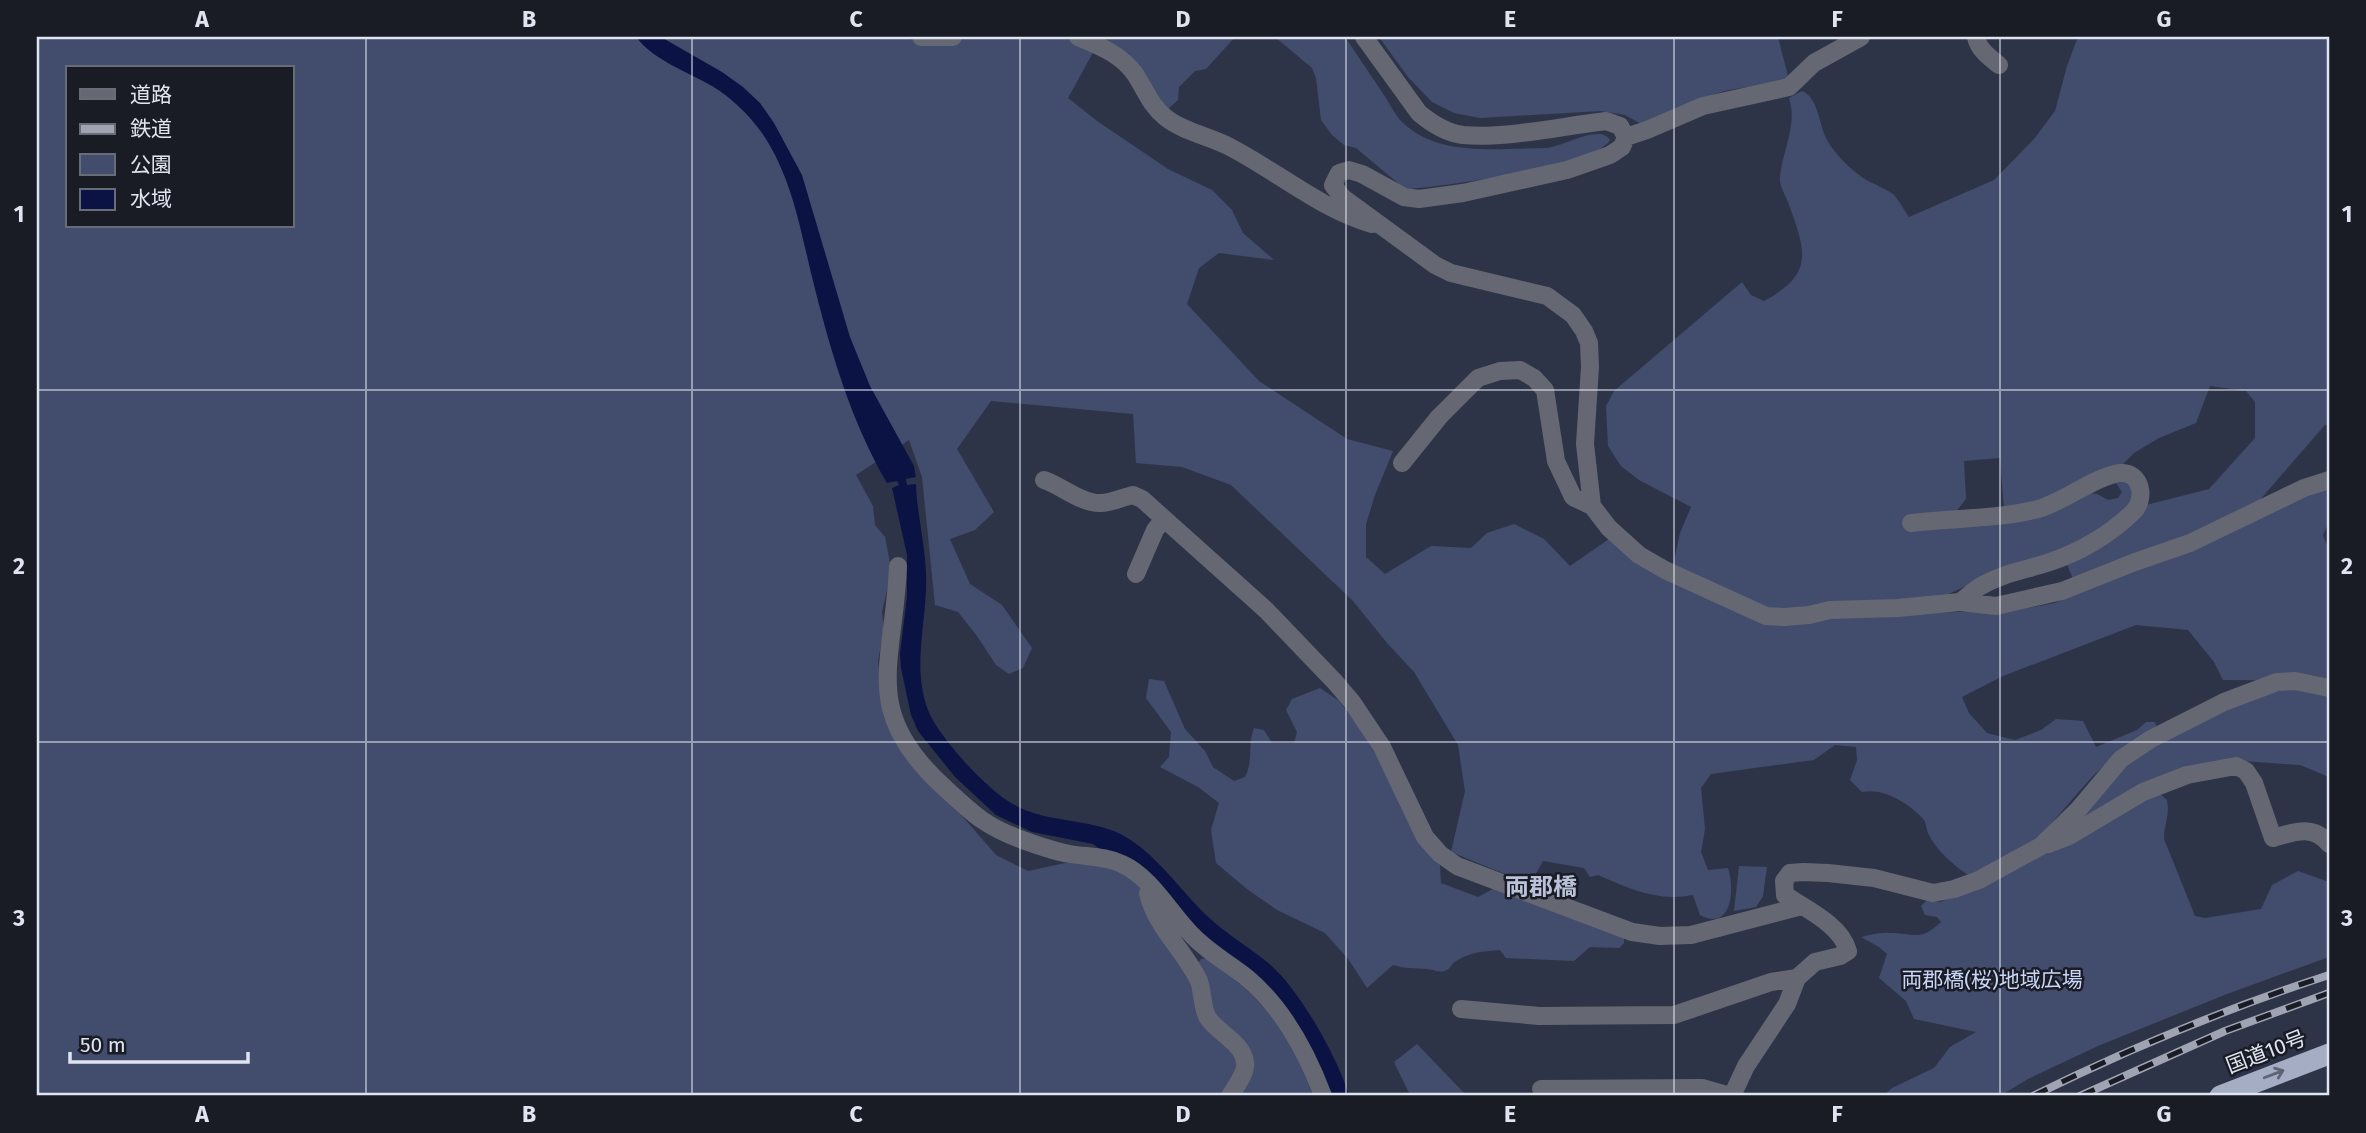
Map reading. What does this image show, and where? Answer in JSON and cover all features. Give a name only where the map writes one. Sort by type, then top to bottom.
[{"type":"highway","name":"国道10号","points":[[2220,1096],[2329,1054]]},
{"type":"street","points":[[921,37],[953,37]]},
{"type":"street","points":[[1078,37],[1113,52],[1121,59],[1136,76],[1150,101],[1167,119],[1266,167],[1344,216],[1383,227]]},
{"type":"street","points":[[1364,37],[1409,103],[1429,122],[1451,132],[1462,135],[1509,133],[1606,121],[1620,126],[1626,137]]},
{"type":"street","points":[[1592,506],[1585,444],[1589,343],[1573,315],[1547,296],[1451,273],[1434,265],[1342,197],[1333,185],[1339,173],[1349,170],[1362,174],[1404,197],[1419,199],[1463,194],[1567,170],[1610,155],[1622,147],[1626,137],[1703,106],[1789,87],[1814,62],[1861,37]]},
{"type":"street","points":[[1976,37],[1977,42],[1999,65]]},
{"type":"street","points":[[1402,463],[1439,417],[1478,378],[1500,371],[1520,370],[1534,378],[1545,390],[1556,461],[1573,497],[1592,506],[1609,528],[1639,555],[1665,570],[1766,616],[1797,616],[1830,610],[1898,608],[1960,602],[1996,606],[2062,591],[2190,543],[2304,488],[2329,480]]},
{"type":"street","points":[[1911,523],[2001,515],[2040,508],[2071,496],[2110,475],[2124,472],[2133,476],[2140,485],[2142,496],[2138,507],[2079,551],[1982,585],[1960,602]]},
{"type":"street","points":[[1044,480],[1088,502],[1102,503],[1133,495],[1142,499],[1266,610],[1352,702],[1382,747],[1425,837],[1440,854],[1457,866],[1632,932],[1660,936],[1690,935],[1802,906]]},
{"type":"street","points":[[1136,574],[1155,530],[1163,520]]},
{"type":"street","points":[[898,566],[887,693],[898,730],[917,761],[981,821],[1043,847],[1123,864],[1145,881],[1195,938],[1247,978],[1272,1004],[1306,1056],[1323,1096]]},
{"type":"street","points":[[2041,846],[2078,810],[2121,759],[2151,738],[2224,702],[2277,682],[2295,681],[2329,688]]},
{"type":"street","points":[[1541,1089],[1702,1088],[1731,1096],[1746,1066],[1787,1004],[1797,978],[1815,962],[1840,956],[1848,951],[1838,932],[1785,895],[1784,881],[1790,873],[1828,873],[1874,878],[1933,893],[1979,880],[2041,846],[2069,836],[2143,792],[2187,775],[2236,766],[2246,771],[2254,783],[2273,838],[2297,831],[2311,831],[2329,844]]},
{"type":"street","points":[[1145,881],[1158,918],[1197,979],[1204,995],[1207,1017],[1241,1051],[1245,1060],[1245,1068],[1230,1096]]},
{"type":"street","points":[[1461,1009],[1539,1016],[1674,1015],[1771,982],[1797,978]]},
{"type":"green space","points":[[37,37],[901,37],[932,44],[977,37],[1063,37],[1095,49],[1068,98],[1168,169],[1212,190],[1232,210],[1243,233],[1274,260],[1219,253],[1199,268],[1187,304],[1259,381],[1347,439],[1393,451],[1366,524],[1366,557],[1385,574],[1431,546],[1471,548],[1487,533],[1514,524],[1544,539],[1570,566],[1609,539],[1759,620],[2005,612],[2055,603],[2302,497],[2329,488],[2329,522],[2323,535],[2329,550],[2329,681],[2223,680],[2214,662],[2188,630],[2136,625],[2003,676],[1962,697],[1969,713],[1987,733],[2015,740],[2041,730],[2056,719],[2083,721],[2096,747],[2137,730],[2146,722],[2155,722],[2157,728],[2116,754],[2090,779],[2035,842],[1972,877],[1942,853],[1932,841],[1924,820],[1911,808],[1896,798],[1879,792],[1862,792],[1850,780],[1857,760],[1856,747],[1835,745],[1814,760],[1711,774],[1701,788],[1705,829],[1701,852],[1708,870],[1728,868],[1731,897],[1725,913],[1719,918],[1711,919],[1700,915],[1693,895],[1668,897],[1644,893],[1598,875],[1590,877],[1584,868],[1543,861],[1530,884],[1451,852],[1465,791],[1458,745],[1414,672],[1353,601],[1231,485],[1182,467],[1136,463],[1133,414],[991,401],[957,449],[994,512],[975,530],[950,539],[970,584],[1002,605],[1032,648],[1023,668],[1009,674],[996,665],[958,612],[935,605],[922,477],[909,440],[856,475],[873,506],[875,525],[885,537],[890,563],[878,661],[882,706],[896,743],[922,777],[962,816],[996,855],[1028,871],[1079,860],[1112,866],[1138,883],[1153,922],[1240,1060],[1224,1096],[37,1096]]},
{"type":"green space","points":[[1096,37],[1235,37],[1206,69],[1195,71],[1179,87],[1178,100],[1167,110]]},
{"type":"green space","points":[[1275,37],[1345,37],[1399,119],[1433,141],[1451,146],[1490,149],[1546,148],[1598,134],[1605,135],[1610,140],[1599,149],[1577,158],[1515,174],[1405,189],[1356,148],[1344,145],[1332,135],[1321,120],[1316,78],[1312,68]]},
{"type":"green space","points":[[1379,37],[1778,37],[1789,80],[1770,86],[1728,90],[1643,125],[1625,115],[1601,111],[1480,118],[1454,113],[1432,102],[1408,77]]},
{"type":"green space","points":[[2078,37],[2329,37],[2329,425],[2325,425],[2258,502],[2183,537],[2073,579],[2066,562],[2146,505],[2209,489],[2255,438],[2255,402],[2246,391],[2210,386],[2196,423],[2159,438],[2134,453],[2119,468],[2061,495],[2004,509],[2000,458],[1964,461],[1966,499],[1955,513],[1906,529],[2088,493],[2108,500],[2118,498],[2122,492],[2116,483],[2131,480],[2135,502],[2083,543],[1983,578],[1940,598],[1777,610],[1748,601],[1673,566],[1680,533],[1691,507],[1639,480],[1621,466],[1608,446],[1606,406],[1614,391],[1742,282],[1751,295],[1764,301],[1781,291],[1799,270],[1802,247],[1780,180],[1791,128],[1789,98],[1802,91],[1807,94],[1815,105],[1826,138],[1834,150],[1862,177],[1893,194],[1909,217],[1994,180],[2034,139],[2055,111]]},
{"type":"green space","points":[[1149,679],[1164,681],[1185,729],[1205,751],[1213,767],[1234,781],[1245,777],[1248,771],[1254,728],[1264,730],[1272,743],[1294,743],[1297,732],[1286,710],[1292,699],[1320,688],[1338,700],[1355,721],[1381,763],[1418,842],[1440,865],[1441,883],[1478,897],[1493,889],[1616,933],[1624,938],[1624,943],[1619,948],[1590,947],[1574,961],[1506,958],[1500,950],[1467,956],[1442,971],[1393,965],[1367,988],[1349,960],[1325,933],[1277,910],[1216,863],[1211,830],[1219,803],[1198,787],[1160,767],[1169,757],[1171,732],[1146,698]]},
{"type":"green space","points":[[2292,688],[2329,696],[2329,777],[2300,765],[2242,761],[2135,791],[2075,822],[2125,764],[2199,721],[2279,690]]},
{"type":"green space","name":"両郡橋(桜)地域広場","points":[[2159,793],[2167,800],[2168,806],[2164,839],[2195,916],[2205,918],[2261,909],[2272,885],[2298,871],[2329,882],[2329,957],[2227,994],[2098,1046],[2028,1079],[2000,1096],[1883,1096],[1892,1088],[1934,1068],[1950,1047],[1976,1032],[1914,1019],[1906,1001],[1879,978],[1887,954],[1861,937],[1882,933],[1917,935],[1928,932],[1941,922],[1937,917],[1925,915],[1921,906],[1927,900],[1940,902],[1982,885]]},
{"type":"green space","points":[[1739,866],[1767,867],[1763,896],[1756,907],[1734,911]]},
{"type":"green space","points":[[1207,958],[1244,987],[1272,1018],[1294,1053],[1313,1096],[1235,1096],[1246,1078],[1213,1018],[1196,966],[1201,959]]},
{"type":"green space","points":[[1417,1044],[1467,1096],[1410,1095],[1394,1062]]},
{"type":"water","points":[[636,37],[661,37],[743,87],[760,103],[774,123],[802,175],[850,337],[870,386],[914,466],[916,477],[906,479],[907,485],[916,484],[926,573],[921,676],[928,710],[941,733],[975,772],[1011,803],[1048,817],[1114,831],[1136,843],[1211,920],[1267,962],[1291,987],[1327,1043],[1349,1096],[1329,1096],[1314,1059],[1209,942],[1101,850],[1093,844],[1032,832],[996,815],[955,777],[918,731],[911,715],[901,668],[900,654],[907,596],[907,555],[892,488],[899,485],[897,481],[887,483],[863,437],[844,389],[795,208],[782,170],[762,133],[726,95],[652,53]]},
{"type":"railway","points":[[2033,1096],[2179,1030],[2329,975]]},
{"type":"railway","points":[[2080,1096],[2225,1031],[2329,993]]},
{"type":"district","name":"両郡橋","points":[[1541,887]]}]
